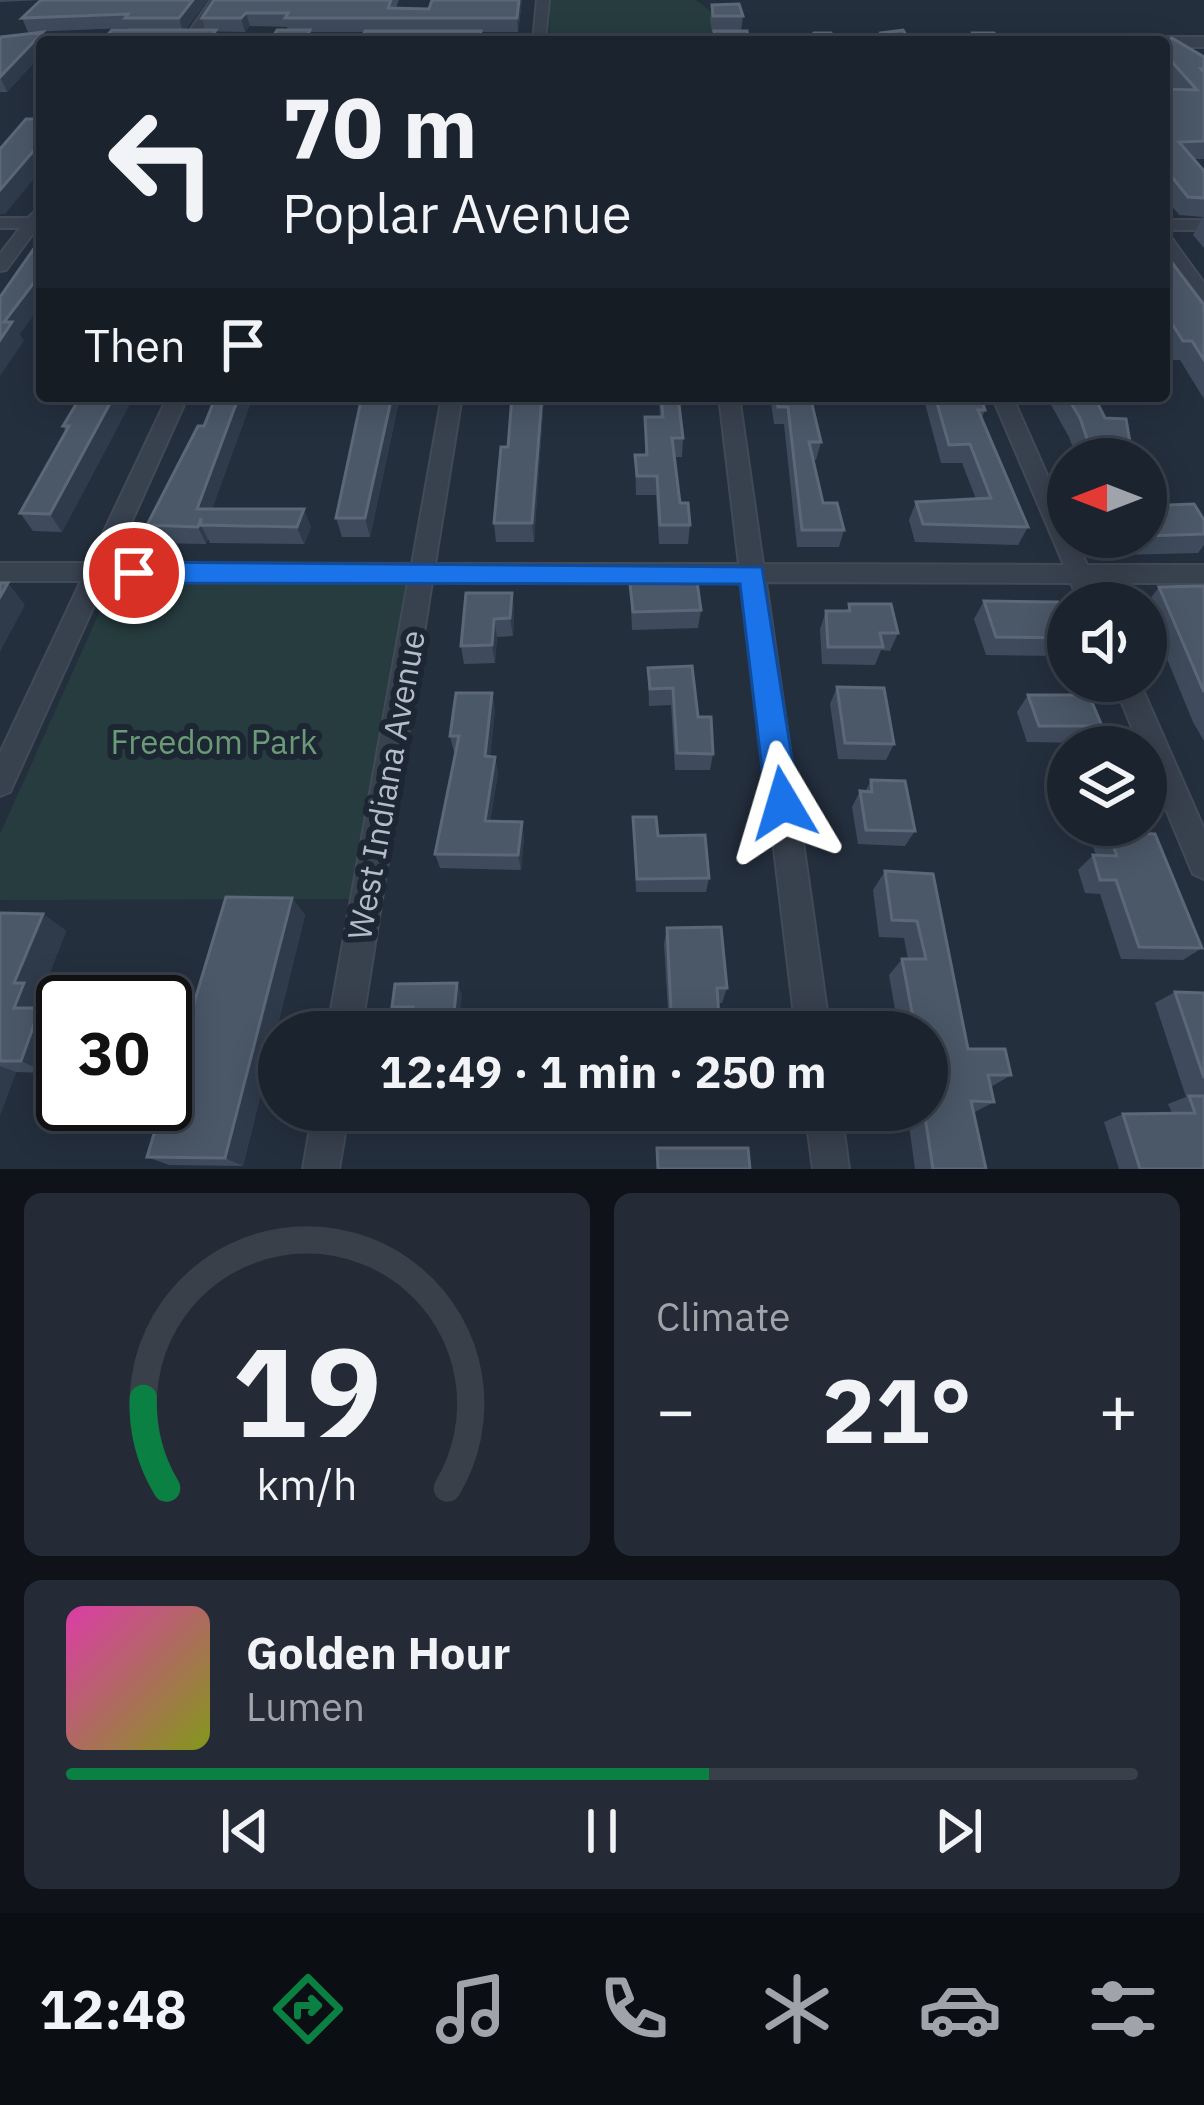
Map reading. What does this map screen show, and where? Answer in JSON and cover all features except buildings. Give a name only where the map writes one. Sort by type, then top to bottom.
[{"type":"street","points":[[192,36],[217,0]]},
{"type":"street","points":[[539,36],[543,0]]},
{"type":"street","points":[[1,42],[36,42]]},
{"type":"street","points":[[1170,42],[1204,42]]},
{"type":"street","points":[[1170,42],[1193,59]]},
{"type":"street","points":[[0,223],[36,219]]},
{"type":"street","points":[[0,266],[36,223]]},
{"type":"street","points":[[1170,225],[1204,225]]},
{"type":"street","points":[[1170,248],[1204,295]]},
{"type":"street","points":[[0,783],[175,402]]},
{"type":"street","name":"West Indiana Avenue","points":[[348,1011],[451,402]]},
{"type":"street","points":[[730,402],[810,1011]]},
{"type":"street","points":[[1005,402],[1083,582]]},
{"type":"street","points":[[0,572],[1204,574]]},
{"type":"street","points":[[1135,702],[1204,864]]},
{"type":"street","points":[[321,1169],[327,1131]]},
{"type":"street","points":[[826,1131],[831,1169]]},
{"type":"green space","points":[[550,0],[696,0],[742,35],[549,35]]},
{"type":"green space","name":"Freedom Park","points":[[413,581],[357,899],[0,900],[0,834],[113,582]]},
{"type":"route","points":[[134,573],[752,574],[783,803]]}]
